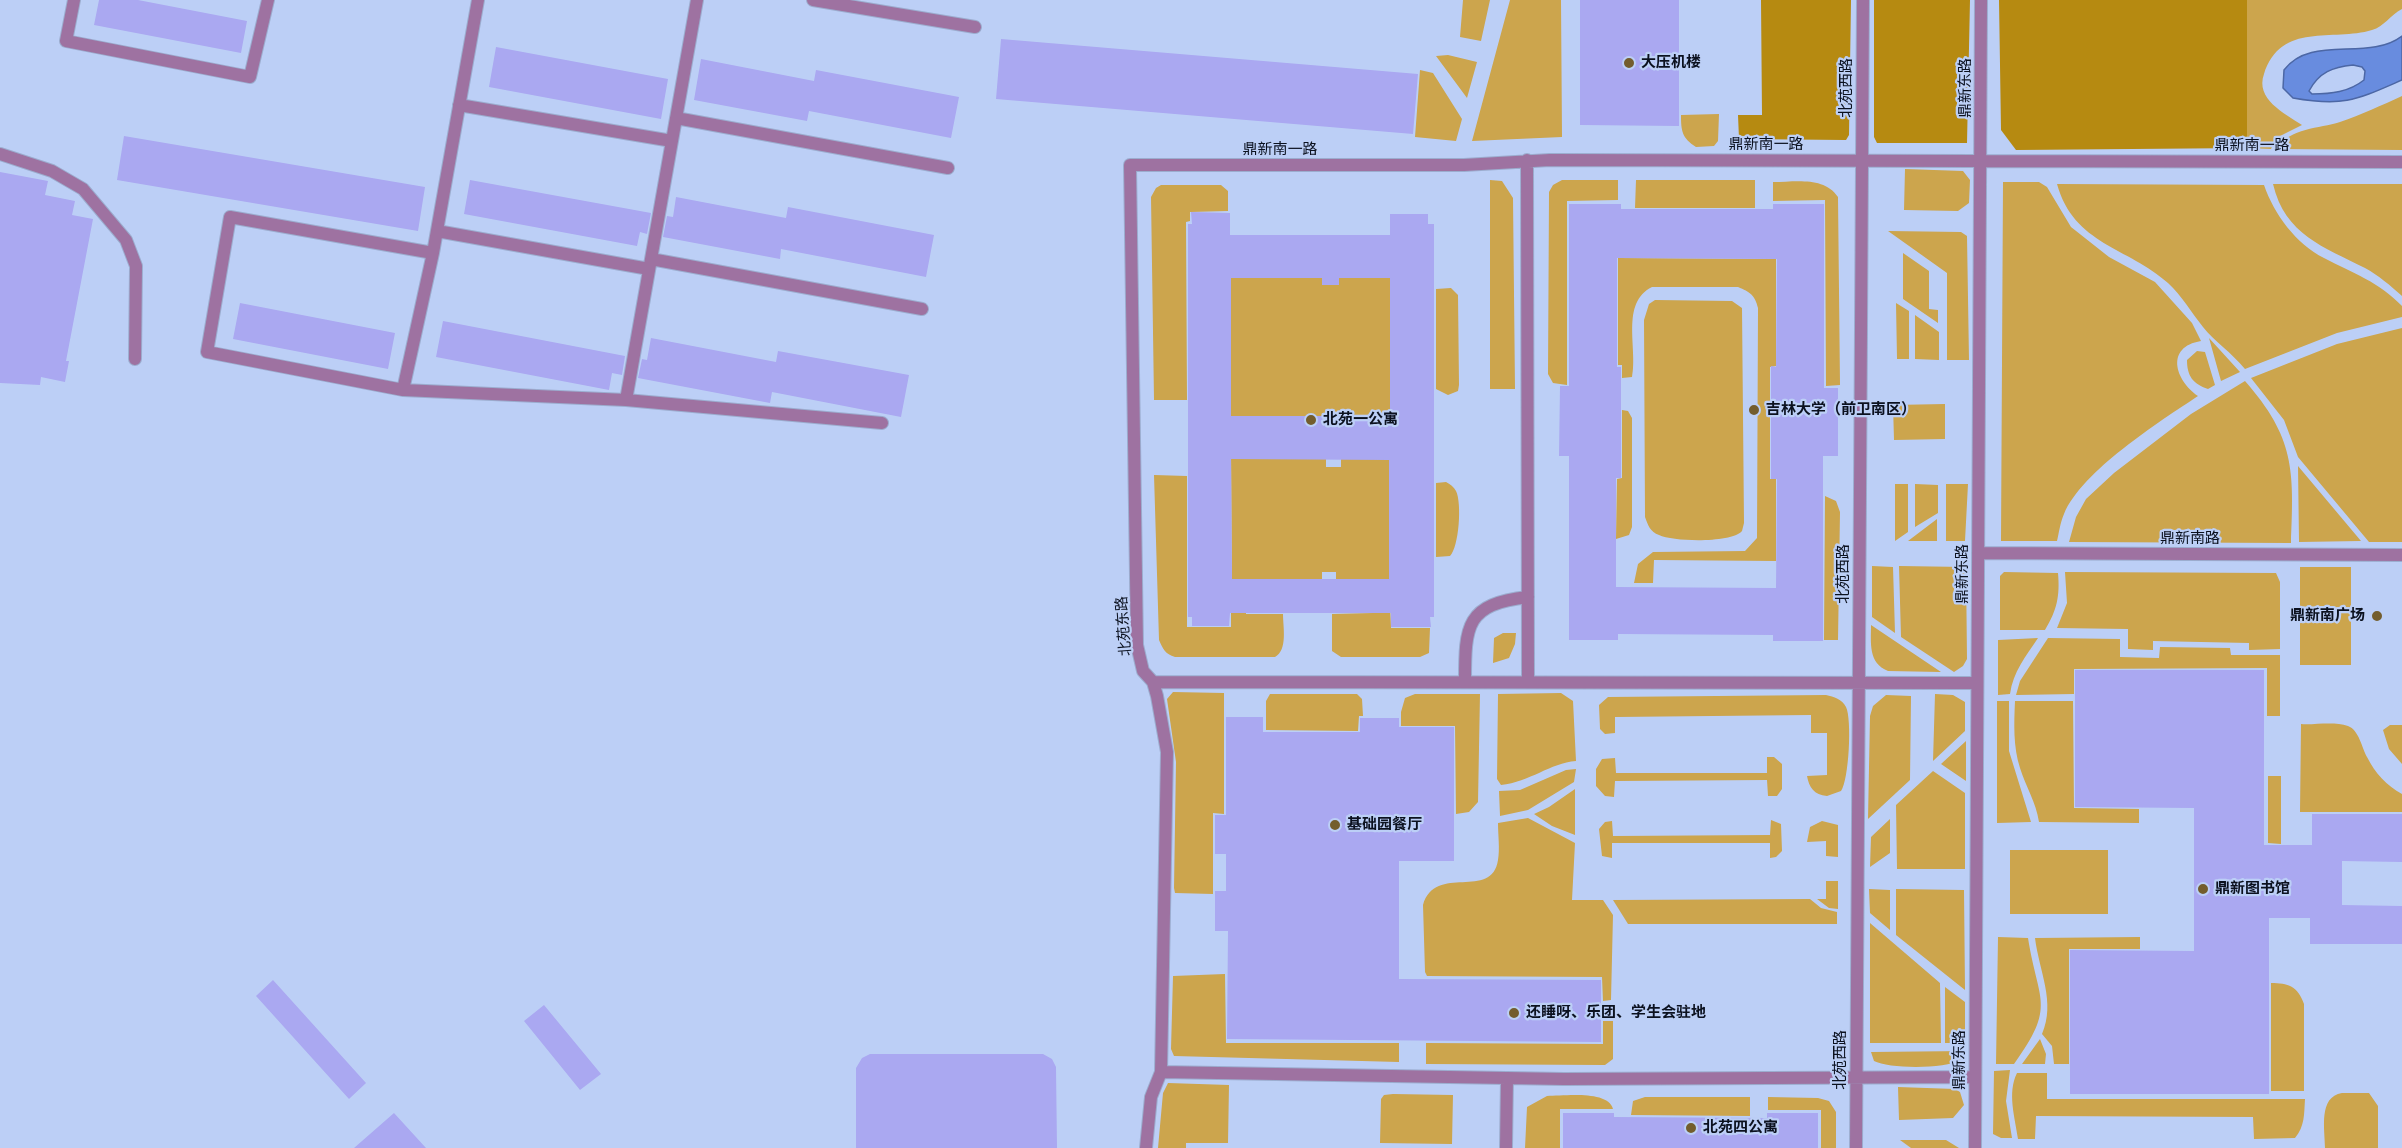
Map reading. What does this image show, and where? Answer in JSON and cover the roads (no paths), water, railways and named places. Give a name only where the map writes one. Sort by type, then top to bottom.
[{"type":"lane","points":[[74,0],[66,41],[250,76],[268,0]]},
{"type":"lane","points":[[404,390],[433,253],[478,0]]},
{"type":"lane","points":[[626,400],[697,0]]},
{"type":"lane","points":[[813,0],[975,27]]},
{"type":"lane","name":"北苑西路","points":[[1856,1148],[1863,0]]},
{"type":"lane","name":"鼎新东路","points":[[1975,1148],[1981,0]]},
{"type":"lane","points":[[459,105],[672,141]]},
{"type":"lane","points":[[676,118],[948,168]]},
{"type":"lane","points":[[0,154],[52,171],[83,189],[126,240],[136,266],[135,359]]},
{"type":"lane","name":"鼎新南一路","points":[[1131,165],[1464,165],[1527,160],[1980,159],[2402,162]]},
{"type":"lane","points":[[1527,160],[1528,681]]},
{"type":"lane","name":"北苑东路","points":[[1131,165],[1137,636],[1143,671],[1153,682],[1167,752],[1161,1072],[1151,1097],[1146,1148]]},
{"type":"lane","points":[[433,253],[230,217],[207,352],[404,390],[626,400],[882,423]]},
{"type":"lane","points":[[437,231],[922,309]]},
{"type":"lane","name":"鼎新南路","points":[[1978,553],[2402,555]]},
{"type":"lane","points":[[1465,682],[1465,644],[1472,620],[1479,611],[1491,605],[1528,597]]},
{"type":"lane","points":[[1153,682],[1977,683]]},
{"type":"lane","points":[[1161,1072],[1507,1078],[1975,1077]]},
{"type":"lane","points":[[1506,1148],[1507,1078]]},
{"type":"water","points":[[2402,36],[2402,80],[2386,87],[2361,97],[2338,102],[2293,98],[2283,88],[2284,70],[2295,59],[2309,53],[2373,47]],"holes":[[[2353,65],[2362,67],[2365,71],[2364,80],[2352,87],[2326,94],[2312,94],[2309,91],[2317,79],[2333,69]]]},
{"type":"place","name":"大压机楼","points":[[1629,63]]},
{"type":"place","name":"吉林大学（前卫南区）","points":[[1754,410]]},
{"type":"place","name":"北苑一公寓","points":[[1311,420]]},
{"type":"place","name":"鼎新南广场","points":[[2377,616]]},
{"type":"place","name":"基础园餐厅","points":[[1335,825]]},
{"type":"place","name":"鼎新图书馆","points":[[2203,889]]},
{"type":"place","name":"还睡呀、乐团、学生会驻地","points":[[1514,1013]]},
{"type":"place","name":"北苑四公寓","points":[[1691,1128]]}]
